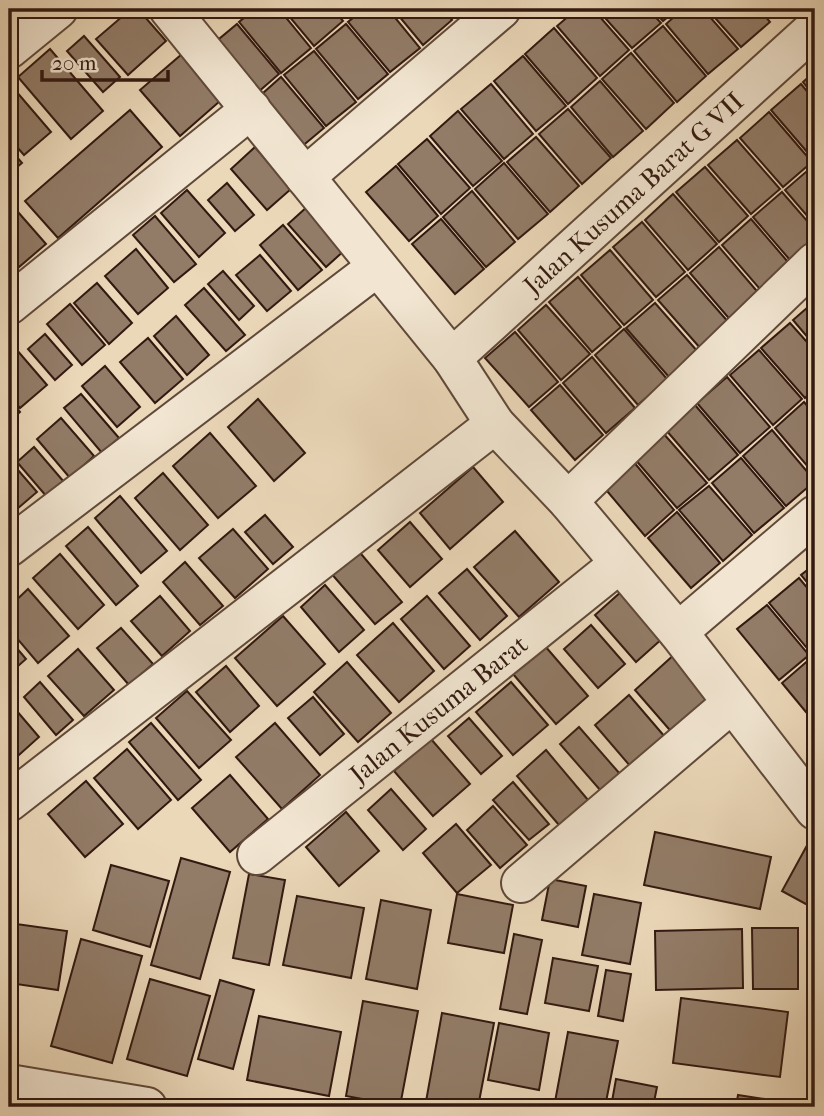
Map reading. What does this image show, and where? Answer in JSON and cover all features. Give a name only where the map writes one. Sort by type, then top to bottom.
[{"type":"street","points":[[9,49],[58,9]]},
{"type":"street","points":[[305,177],[500,9]]},
{"type":"street","points":[[185,14],[251,109],[452,358],[495,424],[568,500],[678,632],[732,703],[808,785]]},
{"type":"street","name":"Jalan Kusuma Barat G VII","points":[[452,358],[815,28]]},
{"type":"street","points":[[9,305],[251,109]]},
{"type":"street","points":[[568,500],[815,262]]},
{"type":"street","points":[[9,547],[377,267]]},
{"type":"street","points":[[9,802],[495,424]]},
{"type":"street","points":[[678,632],[815,515]]},
{"type":"street","name":"Jalan Kusuma Barat","points":[[257,855],[619,564]]},
{"type":"street","points":[[521,883],[732,703]]},
{"type":"street","points":[[9,1084],[71,1101],[148,1107]]},
{"type":"building","points":[[131,9],[138,9],[166,41],[128,75],[96,39]]},
{"type":"building","points":[[255,9],[279,9],[311,48],[281,73],[239,22]]},
{"type":"building","points":[[283,9],[333,9],[343,21],[314,46]]},
{"type":"building","points":[[364,9],[388,9],[420,48],[390,72],[348,22]]},
{"type":"building","points":[[393,9],[443,9],[452,20],[423,45]]},
{"type":"building","points":[[577,9],[593,9],[629,50],[600,76],[557,26]]},
{"type":"building","points":[[597,9],[648,9],[661,23],[632,48]]},
{"type":"building","points":[[652,9],[677,9],[663,21]]},
{"type":"building","points":[[683,9],[703,9],[738,49],[708,74],[666,24]]},
{"type":"building","points":[[707,9],[759,9],[770,22],[741,47]]},
{"type":"building","points":[[237,24],[279,74],[249,100],[207,49]]},
{"type":"building","points":[[346,24],[388,74],[358,99],[316,49]]},
{"type":"building","points":[[663,26],[706,76],[677,102],[634,51]]},
{"type":"building","points":[[554,28],[597,78],[568,104],[525,54]]},
{"type":"building","points":[[84,36],[120,77],[103,92],[67,51]]},
{"type":"building","points":[[189,48],[228,94],[180,136],[140,90]]},
{"type":"building","points":[[50,49],[103,111],[71,139],[18,77]]},
{"type":"building","points":[[314,51],[356,102],[326,126],[284,75]]},
{"type":"building","points":[[631,53],[674,103],[646,129],[602,79]]},
{"type":"building","points":[[523,56],[566,106],[536,131],[494,81]]},
{"type":"building","points":[[815,71],[815,97],[803,82]]},
{"type":"building","points":[[281,77],[324,128],[294,153],[252,103]]},
{"type":"building","points":[[600,81],[643,131],[613,157],[571,107]]},
{"type":"building","points":[[9,83],[51,132],[24,155],[9,138]]},
{"type":"building","points":[[491,84],[533,134],[504,159],[461,109]]},
{"type":"building","points":[[801,84],[815,101],[814,160],[771,110]]},
{"type":"building","points":[[568,109],[611,158],[582,184],[539,134]]},
{"type":"building","points":[[130,110],[162,147],[58,238],[25,201]]},
{"type":"building","points":[[458,111],[502,161],[473,186],[430,136]]},
{"type":"building","points":[[769,112],[812,162],[783,187],[740,138]]},
{"type":"building","points":[[536,137],[579,186],[550,212],[507,162]]},
{"type":"building","points":[[427,139],[470,188],[441,214],[398,164]]},
{"type":"building","points":[[737,140],[780,189],[751,214],[708,165]]},
{"type":"building","points":[[255,147],[291,189],[267,210],[231,169]]},
{"type":"building","points":[[9,148],[22,163],[9,174]]},
{"type":"building","points":[[504,163],[548,214],[518,239],[475,189]]},
{"type":"building","points":[[396,166],[438,216],[409,241],[366,192]]},
{"type":"building","points":[[815,166],[815,225],[785,190]]},
{"type":"building","points":[[705,167],[748,216],[719,242],[676,192]]},
{"type":"building","points":[[227,183],[254,215],[235,231],[208,200]]},
{"type":"building","points":[[187,190],[225,233],[199,257],[161,213]]},
{"type":"building","points":[[472,191],[515,242],[486,267],[443,217]]},
{"type":"building","points":[[782,192],[815,230],[815,251],[796,267],[753,217]]},
{"type":"building","points":[[673,194],[717,244],[688,270],[645,220]]},
{"type":"building","points":[[11,204],[46,244],[19,267],[9,256]]},
{"type":"building","points":[[308,206],[346,249],[326,267],[288,224]]},
{"type":"building","points":[[155,216],[196,264],[174,282],[133,235]]},
{"type":"building","points":[[441,219],[484,269],[455,294],[412,244]]},
{"type":"building","points":[[751,219],[794,269],[765,295],[722,245]]},
{"type":"building","points":[[642,222],[685,272],[656,297],[613,247]]},
{"type":"building","points":[[283,225],[322,270],[298,290],[260,245]]},
{"type":"building","points":[[719,247],[762,297],[733,323],[690,273]]},
{"type":"building","points":[[136,249],[168,288],[138,314],[105,276]]},
{"type":"building","points":[[610,250],[653,300],[624,325],[581,275]]},
{"type":"building","points":[[260,255],[291,291],[267,311],[236,275]]},
{"type":"building","points":[[223,271],[254,306],[239,320],[208,284]]},
{"type":"building","points":[[687,275],[730,324],[701,349],[658,300]]},
{"type":"building","points":[[578,277],[621,327],[592,352],[549,302]]},
{"type":"building","points":[[97,283],[132,323],[109,344],[74,303]]},
{"type":"building","points":[[204,288],[245,335],[226,351],[185,305]]},
{"type":"building","points":[[815,301],[815,346],[793,320]]},
{"type":"building","points":[[655,303],[698,352],[669,377],[626,328]]},
{"type":"building","points":[[70,304],[105,345],[82,365],[47,324]]},
{"type":"building","points":[[546,305],[590,354],[561,380],[518,330]]},
{"type":"building","points":[[176,316],[209,355],[187,375],[154,336]]},
{"type":"building","points":[[790,323],[815,351],[815,388],[805,398],[761,348]]},
{"type":"building","points":[[624,329],[667,379],[638,405],[595,355]]},
{"type":"building","points":[[515,332],[558,382],[529,407],[485,358]]},
{"type":"building","points":[[45,334],[72,365],[55,380],[28,349]]},
{"type":"building","points":[[148,338],[183,379],[155,403],[120,362]]},
{"type":"building","points":[[16,349],[47,385],[20,408],[9,395],[9,356]]},
{"type":"building","points":[[759,350],[802,399],[773,425],[730,375]]},
{"type":"building","points":[[592,357],[635,408],[606,433],[563,383]]},
{"type":"building","points":[[105,366],[140,407],[117,427],[82,386]]},
{"type":"building","points":[[727,377],[770,427],[740,453],[697,403]]},
{"type":"building","points":[[560,385],[603,435],[575,460],[531,410]]},
{"type":"building","points":[[81,394],[119,438],[102,453],[64,408]]},
{"type":"building","points":[[9,399],[20,412],[9,422]]},
{"type":"building","points":[[258,399],[305,453],[274,481],[228,427]]},
{"type":"building","points":[[804,402],[815,415],[815,475],[775,428]]},
{"type":"building","points":[[695,405],[738,455],[709,480],[666,430]]},
{"type":"building","points":[[61,418],[94,456],[70,478],[37,439]]},
{"type":"building","points":[[772,430],[815,481],[786,506],[743,456]]},
{"type":"building","points":[[210,433],[256,486],[218,518],[173,466]]},
{"type":"building","points":[[663,433],[707,483],[677,508],[634,458]]},
{"type":"building","points":[[34,447],[64,482],[47,497],[17,462]]},
{"type":"building","points":[[741,458],[784,508],[754,533],[712,483]]},
{"type":"building","points":[[632,460],[674,510],[645,536],[602,485]]},
{"type":"building","points":[[11,462],[37,492],[17,509],[9,499]]},
{"type":"building","points":[[473,467],[503,502],[450,549],[420,513]]},
{"type":"building","points":[[163,473],[208,525],[180,550],[135,498]]},
{"type":"building","points":[[709,486],[752,535],[723,561],[679,510]]},
{"type":"building","points":[[120,496],[167,551],[141,573],[95,518]]},
{"type":"building","points":[[677,512],[720,563],[691,588],[648,538]]},
{"type":"building","points":[[265,515],[293,547],[273,564],[245,532]]},
{"type":"building","points":[[410,522],[442,559],[410,587],[378,550]]},
{"type":"building","points":[[88,527],[138,586],[116,605],[66,546]]},
{"type":"building","points":[[233,529],[268,569],[235,598],[199,558]]},
{"type":"building","points":[[515,531],[559,582],[519,617],[474,567]]},
{"type":"building","points":[[356,548],[402,602],[375,624],[330,572]]},
{"type":"building","points":[[60,554],[104,605],[78,629],[33,578]]},
{"type":"building","points":[[185,562],[223,606],[200,625],[163,582]]},
{"type":"building","points":[[815,564],[815,592],[801,575]]},
{"type":"building","points":[[467,569],[507,616],[480,640],[439,593]]},
{"type":"building","points":[[799,578],[815,597],[815,650],[811,653],[769,603]]},
{"type":"building","points":[[325,585],[364,630],[339,652],[301,607]]},
{"type":"building","points":[[28,589],[69,636],[38,663],[9,629],[9,607]]},
{"type":"building","points":[[622,591],[663,638],[636,662],[595,615]]},
{"type":"building","points":[[160,596],[190,631],[162,656],[131,621]]},
{"type":"building","points":[[427,596],[470,646],[444,669],[401,619]]},
{"type":"building","points":[[767,605],[809,655],[779,680],[737,629]]},
{"type":"building","points":[[283,616],[325,664],[277,706],[235,658]]},
{"type":"building","points":[[393,623],[434,671],[399,702],[357,655]]},
{"type":"building","points":[[591,625],[625,664],[598,688],[564,649]]},
{"type":"building","points":[[121,628],[153,664],[129,685],[97,648]]},
{"type":"building","points":[[9,639],[26,659],[9,674]]},
{"type":"building","points":[[545,646],[588,696],[556,724],[513,674]]},
{"type":"building","points":[[78,649],[114,690],[84,716],[48,676]]},
{"type":"building","points":[[676,653],[717,700],[675,736],[635,690]]},
{"type":"building","points":[[811,658],[815,663],[815,723],[782,683]]},
{"type":"building","points":[[347,662],[391,713],[358,742],[314,692]]},
{"type":"building","points":[[226,666],[259,706],[230,732],[196,692]]},
{"type":"building","points":[[40,682],[73,720],[56,735],[24,697]]},
{"type":"building","points":[[511,682],[548,725],[513,755],[476,712]]},
{"type":"building","points":[[187,691],[231,740],[199,768],[156,718]]},
{"type":"building","points":[[629,695],[665,737],[631,767],[595,725]]},
{"type":"building","points":[[313,697],[344,734],[320,755],[288,718]]},
{"type":"building","points":[[16,710],[39,737],[10,763],[9,717]]},
{"type":"building","points":[[469,718],[502,756],[481,774],[448,736]]},
{"type":"building","points":[[151,723],[201,780],[178,800],[129,742]]},
{"type":"building","points":[[275,723],[320,775],[282,809],[236,757]]},
{"type":"building","points":[[579,727],[620,774],[601,791],[560,744]]},
{"type":"building","points":[[431,739],[470,784],[433,816],[394,771]]},
{"type":"building","points":[[127,749],[171,800],[138,829],[94,778]]},
{"type":"building","points":[[546,750],[588,800],[559,825],[517,776]]},
{"type":"building","points":[[230,775],[268,819],[230,852],[192,808]]},
{"type":"building","points":[[86,781],[123,824],[85,857],[48,814]]},
{"type":"building","points":[[513,782],[549,824],[529,840],[493,800]]},
{"type":"building","points":[[391,789],[426,829],[403,850],[368,810]]},
{"type":"building","points":[[493,806],[527,845],[500,868],[467,830]]},
{"type":"building","points":[[346,812],[379,851],[339,886],[306,847]]},
{"type":"building","points":[[456,824],[491,865],[457,893],[423,853]]},
{"type":"building","points":[[655,832],[771,857],[760,909],[644,885]]},
{"type":"building","points":[[810,840],[815,843],[815,909],[782,891]]},
{"type":"building","points":[[181,858],[230,872],[200,979],[151,965]]},
{"type":"building","points":[[111,865],[169,881],[150,947],[93,930]]},
{"type":"building","points":[[249,874],[285,880],[269,965],[233,958]]},
{"type":"building","points":[[550,879],[586,886],[578,927],[542,920]]},
{"type":"building","points":[[457,894],[513,905],[504,953],[448,943]]},
{"type":"building","points":[[594,894],[641,903],[630,964],[582,955]]},
{"type":"building","points":[[297,896],[364,908],[351,978],[283,965]]},
{"type":"building","points":[[381,900],[431,910],[417,989],[366,979]]},
{"type":"building","points":[[9,923],[67,931],[58,990],[9,983]]},
{"type":"building","points":[[752,928],[798,928],[798,989],[753,989]]},
{"type":"building","points":[[742,929],[743,988],[656,990],[655,931]]},
{"type":"building","points":[[514,934],[542,940],[527,1014],[500,1009]]},
{"type":"building","points":[[81,939],[142,956],[112,1063],[51,1046]]},
{"type":"building","points":[[553,958],[598,966],[589,1011],[545,1003]]},
{"type":"building","points":[[606,970],[631,974],[623,1021],[598,1016]]},
{"type":"building","points":[[811,976],[815,976],[815,1019],[810,1018]]},
{"type":"building","points":[[150,979],[210,996],[187,1076],[127,1059]]},
{"type":"building","points":[[220,980],[254,990],[233,1069],[198,1059]]},
{"type":"building","points":[[681,998],[788,1012],[780,1077],[673,1063]]},
{"type":"building","points":[[363,1001],[418,1011],[400,1106],[346,1096]]},
{"type":"building","points":[[442,1013],[494,1023],[478,1107],[425,1107]]},
{"type":"building","points":[[259,1016],[341,1032],[329,1096],[247,1080]]},
{"type":"building","points":[[499,1023],[549,1033],[539,1090],[488,1080]]},
{"type":"building","points":[[568,1032],[618,1041],[605,1107],[554,1107]]},
{"type":"building","points":[[616,1079],[657,1087],[653,1107],[611,1107]]},
{"type":"building","points":[[738,1095],[771,1100],[770,1107],[736,1107]]}]
